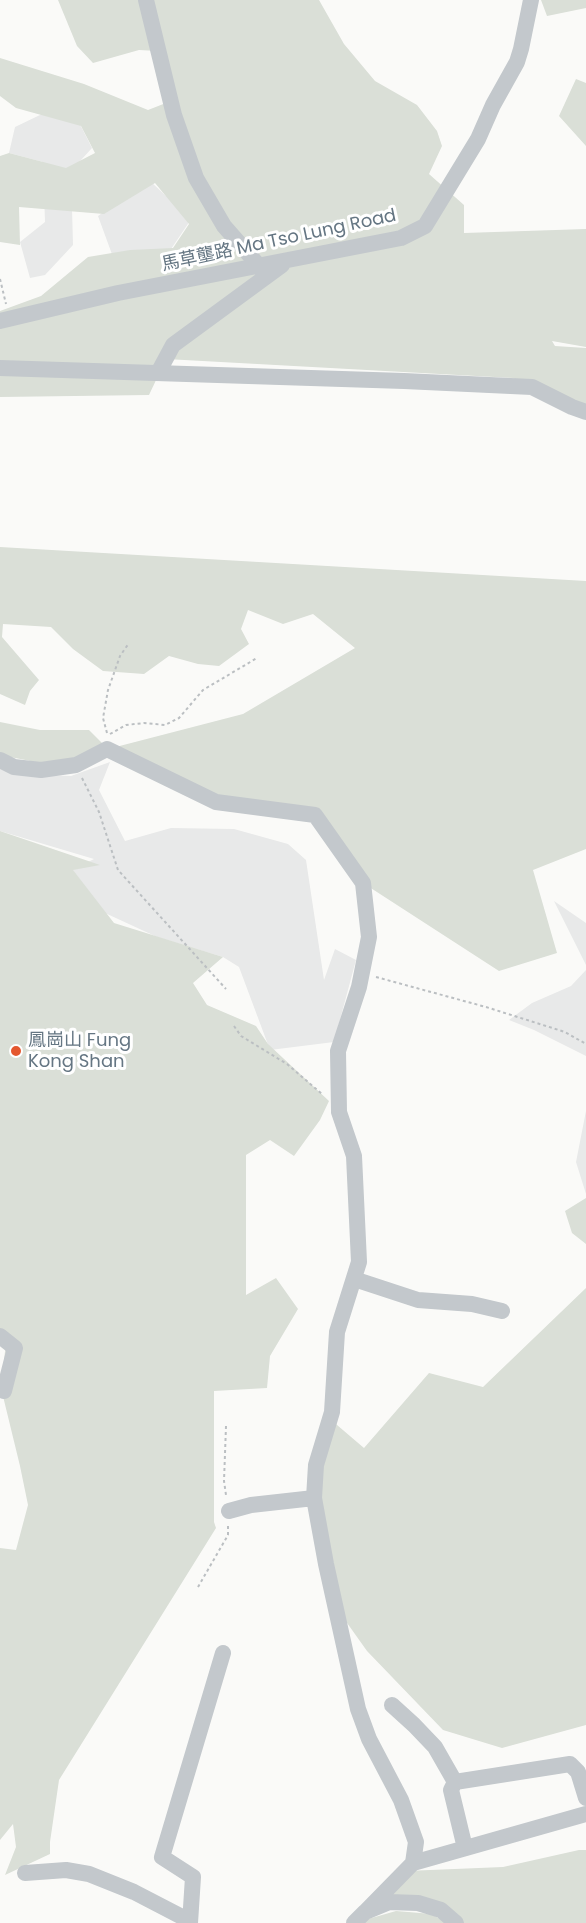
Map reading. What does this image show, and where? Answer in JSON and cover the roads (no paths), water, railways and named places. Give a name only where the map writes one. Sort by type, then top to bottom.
[{"type":"street","points":[[146,0],[174,115],[196,178],[224,226],[260,266]]},
{"type":"street","name":"馬草壟路 Ma Tso Lung Road","points":[[5,320],[118,293],[400,238],[426,226],[478,139],[493,105],[517,62],[531,0]]},
{"type":"street","points":[[158,373],[173,345],[288,261]]},
{"type":"street","points":[[0,368],[532,387],[586,412]]},
{"type":"street","points":[[0,760],[14,767],[41,770],[76,765],[107,750],[216,802],[315,815],[363,883],[369,937],[359,987],[338,1051],[339,1112],[354,1156],[359,1262],[337,1332],[332,1412],[316,1465],[314,1498],[358,1709],[369,1739],[401,1800],[416,1842],[414,1863]]},
{"type":"street","points":[[354,1280],[418,1299],[472,1304],[502,1311]]},
{"type":"street","points":[[0,1336],[15,1348],[4,1391]]},
{"type":"street","points":[[229,1511],[251,1505],[314,1498]]},
{"type":"street","points":[[25,1873],[66,1870],[89,1874],[134,1892],[190,1922],[193,1877],[162,1857],[223,1653]]},
{"type":"street","points":[[392,1705],[435,1747],[455,1782]]},
{"type":"street","points":[[455,1782],[570,1764],[578,1772],[586,1798]]},
{"type":"street","points":[[455,1782],[451,1790],[465,1848]]},
{"type":"street","points":[[360,1918],[414,1863],[586,1814]]},
{"type":"street","points":[[360,1918],[389,1902],[418,1903],[441,1910],[456,1923]]},
{"type":"place","name":"鳳崗山 Fung Kong Shan","points":[[16,1051]]}]
